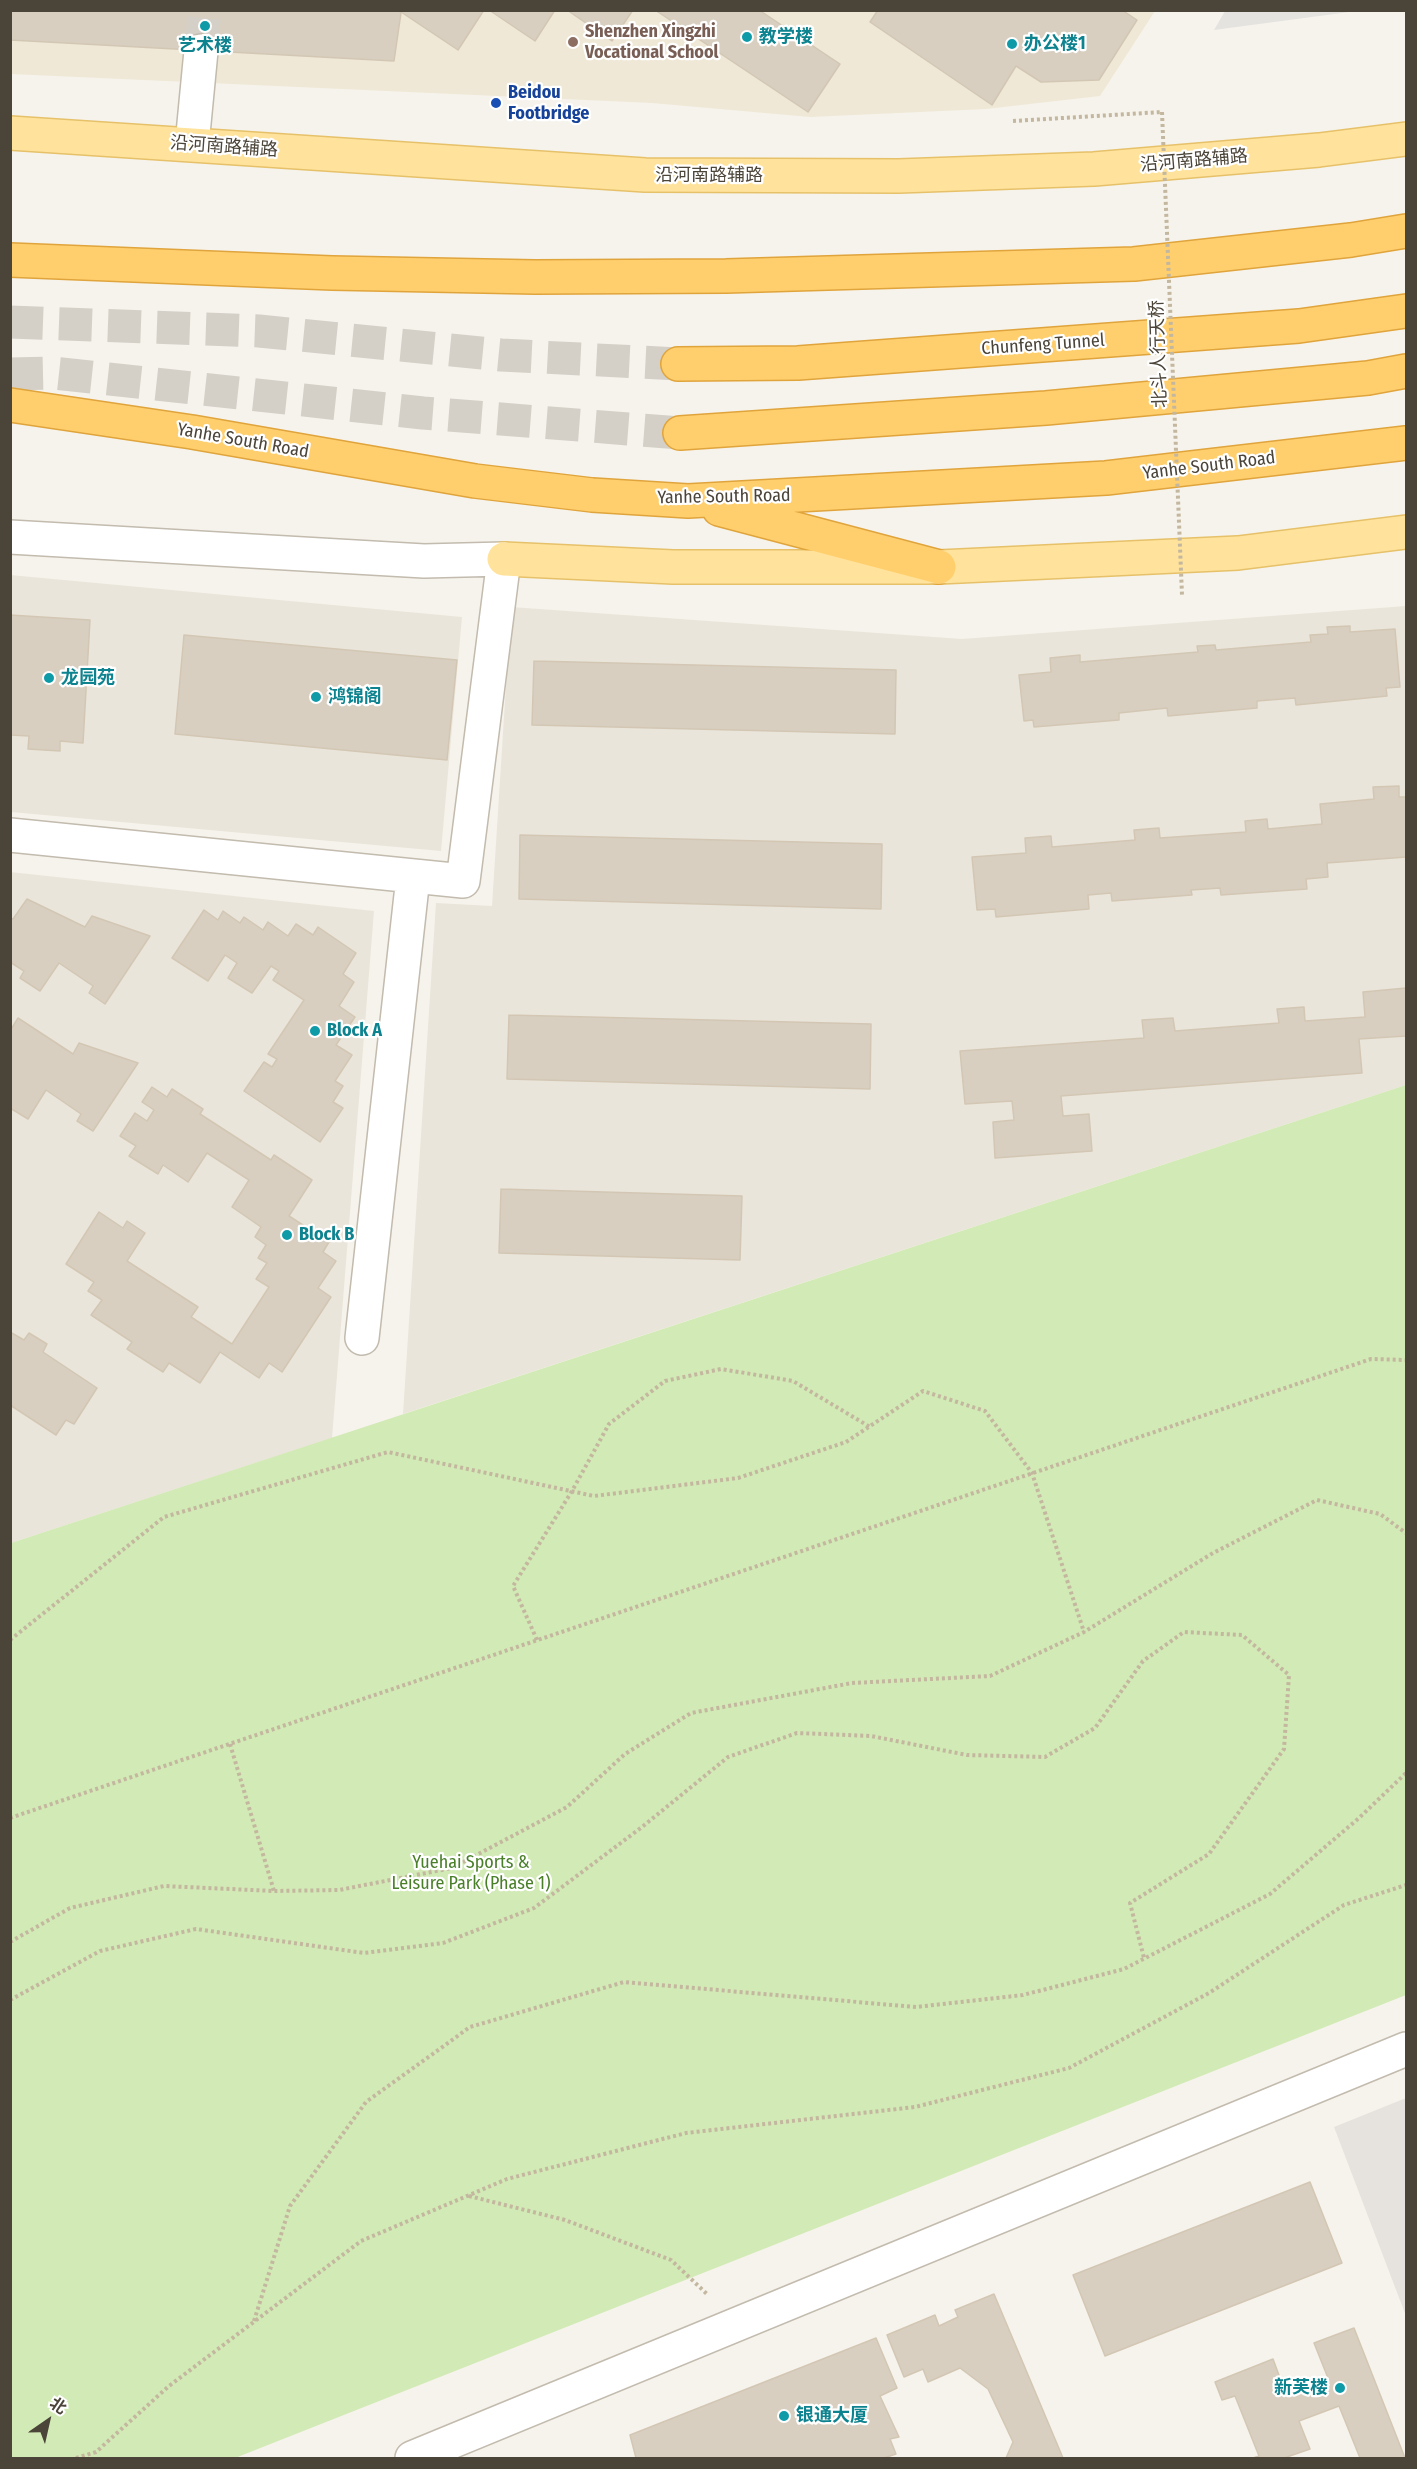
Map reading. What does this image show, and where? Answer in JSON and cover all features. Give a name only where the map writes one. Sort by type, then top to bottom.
[{"type":"highway","points":[[10,260],[344,273],[535,277],[726,276],[1134,264],[1351,240],[1407,231]]},
{"type":"highway","name":"Chunfeng Tunnel","points":[[678,364],[798,363],[1299,326],[1407,311]]},
{"type":"highway","points":[[680,433],[1046,408],[1368,378],[1407,371]]},
{"type":"highway","name":"Yanhe South Road","points":[[10,405],[192,432],[475,481],[592,495],[688,501],[1106,478],[1407,443]]},
{"type":"highway","points":[[688,501],[939,567]]},
{"type":"main road","name":"沿河南路辅路","points":[[10,133],[645,175],[899,176],[1094,169],[1319,150],[1407,139]]},
{"type":"main road","points":[[504,559],[674,567],[939,567],[1239,552],[1407,532]]},
{"type":"street","points":[[192,144],[201,51]]},
{"type":"street","points":[[10,537],[424,561],[504,559],[463,881],[10,835]]},
{"type":"street","points":[[362,1338],[413,877]]},
{"type":"street","points":[[412,2458],[1407,2049]]},
{"type":"path","name":"北斗人行天桥","points":[[1013,121],[1162,112],[1182,595]]},
{"type":"path","points":[[10,1818],[1371,1359],[1407,1360]]},
{"type":"path","points":[[537,1640],[513,1586],[572,1491],[609,1424],[665,1381],[721,1369],[793,1381],[870,1427]]},
{"type":"path","points":[[10,1640],[164,1517],[388,1452],[594,1496],[738,1478],[846,1442],[923,1391],[985,1411],[1032,1473],[1084,1632]]},
{"type":"path","points":[[10,1942],[70,1908],[164,1886],[274,1891],[339,1890],[452,1868],[567,1807],[625,1754],[691,1713],[852,1683],[990,1676],[1084,1632],[1213,1553],[1317,1500],[1380,1514],[1407,1533]]},
{"type":"path","points":[[10,2000],[100,1951],[196,1929],[364,1953],[443,1943],[534,1908],[642,1827],[728,1757],[796,1733],[871,1736],[967,1755],[1045,1757],[1095,1728],[1143,1661],[1184,1632],[1242,1635],[1289,1675],[1284,1749],[1209,1854],[1130,1903],[1144,1958]]},
{"type":"path","points":[[230,1744],[274,1891]]},
{"type":"path","points":[[254,2322],[290,2206],[366,2102],[470,2027],[624,1982],[916,2007],[1023,1995],[1124,1969],[1269,1894],[1359,1818],[1407,1773]]},
{"type":"path","points":[[76,2458],[96,2452],[169,2386],[361,2241],[507,2179],[686,2133],[915,2107],[1069,2068],[1209,1993],[1344,1905],[1407,1886]]},
{"type":"path","points":[[468,2196],[565,2220],[671,2260],[739,2324]]},
{"type":"shaded area","points":[[1225,10],[1357,11],[1214,30]]},
{"type":"shaded area","name":"Shenzhen Xingzhi Vocational School","points":[[11,11],[1155,11],[1100,96],[986,109],[810,117],[652,103],[11,74]]},
{"type":"shaded area","points":[[10,575],[462,617],[441,851],[11,812]]},
{"type":"shaded area","points":[[1406,606],[1406,1085],[403,1414],[436,903],[492,906],[511,607],[962,639]]},
{"type":"shaded area","points":[[10,872],[374,911],[332,1438],[11,1543]]},
{"type":"shaded area","points":[[1406,2098],[1406,2316],[1334,2127]]},
{"type":"green space","name":"Yuehai Sports & Leisure Park (Phase 1)","points":[[1406,1085],[1406,1995],[235,2458],[11,2458],[11,1543]]},
{"type":"building","name":"艺术楼","points":[[10,10],[398,10],[401,13],[394,61],[10,40]]},
{"type":"building","points":[[398,10],[484,10],[458,50]]},
{"type":"building","points":[[489,10],[555,10],[535,41]]},
{"type":"building","points":[[567,10],[633,10],[612,41]]},
{"type":"building","name":"教学楼","points":[[655,10],[759,10],[840,64],[808,112]]},
{"type":"building","name":"办公楼1","points":[[878,10],[1122,10],[1137,20],[1099,80],[1041,82],[1016,66],[992,105],[870,22]]},
{"type":"building","name":"龙园苑","points":[[10,615],[90,620],[83,743],[60,741],[60,751],[28,749],[29,736],[10,735]]},
{"type":"building","points":[[1350,626],[1350,632],[1395,629],[1400,687],[1386,688],[1387,696],[1296,705],[1295,698],[1257,701],[1257,708],[1168,716],[1167,708],[1119,713],[1119,720],[1034,727],[1033,720],[1024,721],[1019,675],[1051,672],[1050,658],[1080,655],[1080,662],[1198,652],[1197,646],[1215,645],[1216,650],[1311,642],[1310,635],[1328,634],[1327,627]]},
{"type":"building","name":"鸿锦阁","points":[[184,635],[457,660],[447,760],[175,734]]},
{"type":"building","points":[[534,661],[896,670],[895,734],[532,725]]},
{"type":"building","points":[[1399,786],[1399,797],[1406,797],[1406,857],[1327,863],[1328,877],[1306,879],[1307,889],[1221,895],[1220,888],[1191,890],[1192,895],[1112,901],[1111,893],[1088,895],[1089,909],[996,917],[995,909],[977,910],[972,857],[1026,853],[1025,838],[1051,836],[1052,847],[1135,840],[1134,830],[1159,828],[1160,838],[1246,832],[1245,821],[1267,819],[1268,829],[1322,824],[1320,804],[1374,799],[1373,787]]},
{"type":"building","points":[[520,835],[882,844],[881,909],[519,899]]},
{"type":"building","points":[[27,899],[85,927],[92,916],[150,936],[105,1004],[89,993],[93,986],[59,963],[40,991],[20,978],[24,971],[10,962],[10,918],[13,919]]},
{"type":"building","name":"Block A","points":[[204,910],[218,920],[223,911],[240,923],[244,917],[263,930],[268,922],[288,936],[296,924],[313,935],[318,927],[356,953],[343,974],[354,982],[339,1006],[355,1017],[336,1045],[352,1055],[335,1081],[343,1086],[333,1102],[343,1108],[320,1142],[244,1091],[264,1062],[272,1067],[277,1059],[268,1054],[304,1000],[273,980],[279,971],[271,966],[252,993],[228,978],[237,963],[225,955],[208,981],[172,958]]},
{"type":"building","points":[[1406,988],[1406,1036],[1359,1039],[1362,1073],[1061,1096],[1063,1116],[1089,1114],[1092,1151],[995,1158],[993,1122],[1014,1120],[1012,1101],[965,1104],[960,1051],[1144,1038],[1142,1020],[1173,1018],[1175,1031],[1279,1023],[1277,1009],[1304,1007],[1305,1021],[1365,1017],[1363,992]]},
{"type":"building","points":[[509,1015],[871,1024],[870,1089],[507,1079]]},
{"type":"building","points":[[18,1018],[73,1054],[79,1043],[138,1063],[93,1131],[77,1121],[81,1114],[46,1090],[28,1119],[10,1108],[10,1031]]},
{"type":"building","name":"Block B","points":[[152,1087],[167,1097],[172,1089],[203,1109],[200,1114],[271,1160],[274,1155],[312,1180],[289,1216],[329,1242],[323,1252],[336,1261],[318,1288],[331,1297],[282,1372],[269,1363],[259,1378],[220,1352],[200,1383],[169,1363],[163,1372],[127,1349],[132,1342],[91,1315],[102,1300],[88,1291],[94,1282],[66,1264],[99,1212],[123,1228],[127,1221],[145,1233],[127,1261],[198,1307],[191,1317],[232,1344],[269,1287],[256,1279],[267,1263],[258,1258],[266,1245],[255,1237],[261,1227],[232,1207],[249,1180],[207,1153],[188,1182],[163,1165],[158,1174],[129,1156],[136,1146],[120,1136],[135,1113],[147,1121],[154,1110],[142,1102]]},
{"type":"building","points":[[501,1189],[742,1196],[740,1260],[499,1253]]},
{"type":"building","points":[[10,1332],[24,1340],[29,1333],[47,1344],[43,1352],[97,1388],[74,1424],[66,1420],[56,1435],[10,1405]]},
{"type":"building","points":[[1310,2182],[1342,2263],[1105,2356],[1073,2275]]},
{"type":"building","points":[[994,2294],[1063,2458],[1006,2458],[1013,2442],[988,2389],[960,2368],[928,2382],[923,2369],[904,2377],[887,2335],[935,2315],[939,2326],[958,2317],[955,2310]]},
{"type":"building","name":"新芙楼","points":[[1354,2328],[1405,2458],[1360,2458],[1339,2406],[1299,2421],[1310,2449],[1284,2458],[1253,2458],[1259,2456],[1235,2396],[1222,2400],[1215,2382],[1273,2359],[1286,2394],[1328,2378],[1314,2343]]},
{"type":"building","name":"银通大厦","points":[[876,2338],[897,2388],[880,2396],[899,2437],[890,2439],[896,2454],[884,2458],[636,2458],[630,2435]]},
{"type":"tunnel","points":[[201,51],[205,10]]},
{"type":"tunnel","points":[[10,322],[259,331],[501,355],[678,364]]},
{"type":"tunnel","points":[[10,374],[54,373],[423,413],[680,433]]},
{"type":"place","name":"艺术楼","points":[[205,26]]},
{"type":"place","name":"教学楼","points":[[747,37]]},
{"type":"place","name":"Shenzhen Xingzhi Vocational School","points":[[573,42]]},
{"type":"place","name":"办公楼1","points":[[1012,44]]},
{"type":"place","name":"Beidou Footbridge","points":[[496,103]]},
{"type":"place","name":"龙园苑","points":[[49,678]]},
{"type":"place","name":"鸿锦阁","points":[[316,697]]},
{"type":"place","name":"Block A","points":[[315,1031]]},
{"type":"place","name":"Block B","points":[[287,1235]]},
{"type":"place","name":"新芙楼","points":[[1340,2388]]},
{"type":"place","name":"银通大厦","points":[[784,2416]]}]
